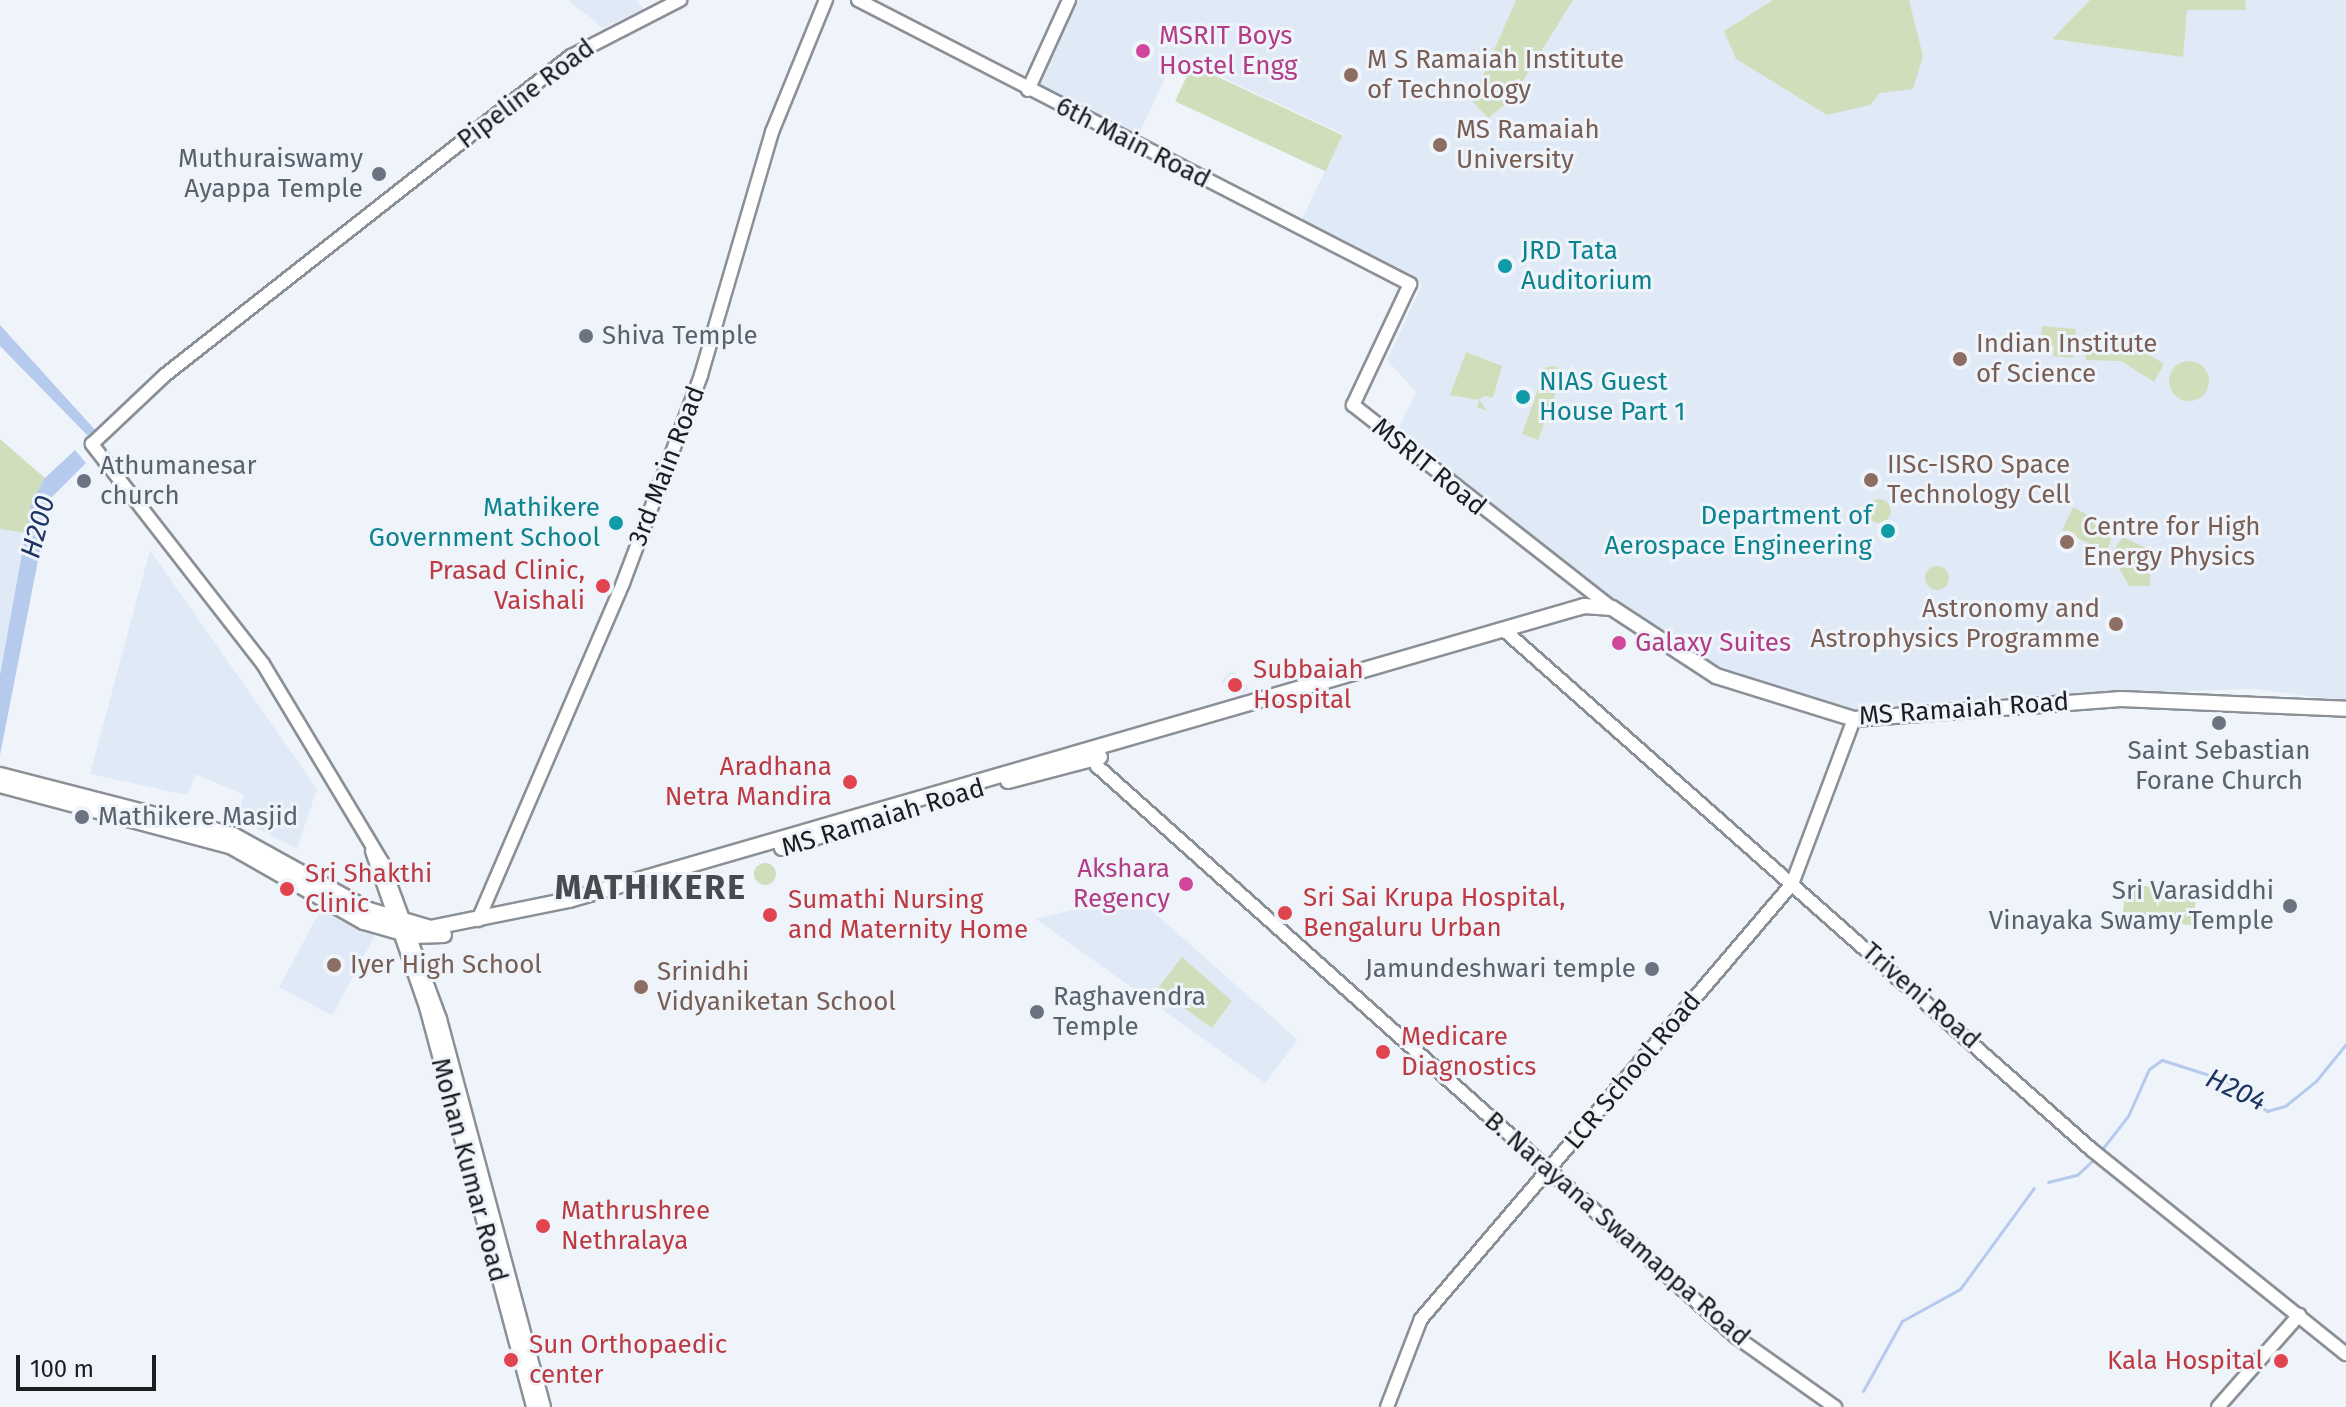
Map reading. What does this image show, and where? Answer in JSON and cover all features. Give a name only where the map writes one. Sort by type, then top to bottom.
[{"type":"main road","name":"MS Ramaiah Road","points":[[404,929],[544,916],[1584,606],[1612,608],[1716,676],[1854,719],[2121,699],[2346,709]]},
{"type":"main road","name":"MS Ramaiah Road","points":[[404,929],[478,920],[1094,754]]},
{"type":"main road","points":[[0,775],[258,845],[404,929]]},
{"type":"main road","points":[[0,785],[123,807]]},
{"type":"street","name":"Pipeline Road","points":[[404,929],[338,780],[263,664],[92,444],[165,375],[384,206],[571,56],[680,0]]},
{"type":"street","name":"3rd Main Road","points":[[478,920],[623,583],[701,375],[772,132],[826,0]]},
{"type":"street","name":"6th Main Road","points":[[858,0],[1410,284]]},
{"type":"street","points":[[1028,90],[1069,0]]},
{"type":"street","name":"MSRIT Road","points":[[1410,284],[1353,405],[1612,608]]},
{"type":"street","points":[[1581,583],[1584,606]]},
{"type":"street","name":"Triveni Road","points":[[1504,630],[2092,1150],[2346,1354]]},
{"type":"street","name":"LCR School Road","points":[[1387,1407],[1421,1319],[1792,884],[1854,719]]},
{"type":"street","name":"B. Narayana Swamappa Road","points":[[1094,754],[1735,1336],[1835,1407]]},
{"type":"street","points":[[404,929],[544,1407]]},
{"type":"street","name":"Mohan Kumar Road","points":[[404,929],[533,1407]]},
{"type":"street","points":[[2218,1407],[2299,1315]]},
{"type":"shaded area","points":[[568,0],[636,0],[644,9],[603,28]]},
{"type":"shaded area","name":"Indian Institute of Science","points":[[1076,0],[2346,0],[2346,701],[2257,689],[2017,696],[1852,710],[1721,668],[1622,608],[1396,434],[1416,392],[1387,360],[1422,285],[1300,223],[1343,134],[1187,61],[1173,61],[1139,134],[1037,83]]},
{"type":"shaded area","points":[[0,529],[26,533],[0,675]]},
{"type":"shaded area","points":[[150,550],[317,789],[297,849],[235,817],[244,795],[196,774],[187,795],[90,774]]},
{"type":"shaded area","name":"Subbaiah Hospital","points":[[1232,670],[1250,688],[1238,699],[1221,681]]},
{"type":"shaded area","points":[[1133,894],[1298,1040],[1265,1083],[1036,919]]},
{"type":"shaded area","name":"Iyer High School","points":[[322,907],[375,935],[332,1016],[279,987]]},
{"type":"green space","points":[[1516,0],[1573,0],[1511,100],[1488,118],[1472,101]]},
{"type":"green space","points":[[1773,0],[1909,0],[1923,56],[1913,89],[1880,93],[1870,105],[1827,115],[1736,59],[1724,31]]},
{"type":"green space","points":[[2090,0],[2245,0],[2246,10],[2187,10],[2183,57],[2052,39]]},
{"type":"green space","points":[[1192,65],[1342,135],[1326,171],[1175,101]]},
{"type":"green space","points":[[2042,326],[2076,329],[2073,358],[2053,356],[2054,346],[2040,345]]},
{"type":"green space","points":[[2119,335],[2164,364],[2154,382],[2121,361],[2086,360],[2085,348],[2113,347]]},
{"type":"green space","points":[[1466,352],[1502,366],[1493,398],[1485,396],[1479,399],[1487,411],[1477,407],[1479,400],[1450,395]]},
{"type":"green space","points":[[2189,361],[2203,367],[2209,381],[2203,395],[2189,401],[2175,395],[2169,381],[2175,367]]},
{"type":"green space","points":[[1555,366],[1563,372],[1538,440],[1522,434],[1546,367]]},
{"type":"green space","points":[[0,439],[45,478],[26,533],[0,529]]},
{"type":"green space","points":[[1879,499],[1887,503],[1891,511],[1887,519],[1879,523],[1871,519],[1867,511],[1871,503]]},
{"type":"green space","points":[[2073,507],[2114,529],[2107,553],[2062,530]]},
{"type":"green space","points":[[2123,537],[2150,550],[2150,586],[2129,586],[2111,554]]},
{"type":"green space","points":[[1937,566],[1945,570],[1949,578],[1945,586],[1937,590],[1929,586],[1925,578],[1929,570]]},
{"type":"green space","points":[[761,863],[769,863],[776,874],[769,885],[761,885],[754,878],[754,870]]},
{"type":"green space","points":[[2126,884],[2197,891],[2193,925],[2122,918]]},
{"type":"green space","points":[[1182,957],[1232,1001],[1212,1028],[1157,989]]},
{"type":"water","points":[[0,325],[97,432],[88,436],[0,346]]},
{"type":"water","name":"H200","points":[[75,450],[86,463],[50,499],[0,755],[0,675],[31,504],[45,478]]},
{"type":"waterway","name":"H204","points":[[2103,1148],[2128,1116],[2149,1069],[2162,1060],[2225,1080],[2267,1111],[2285,1106],[2316,1081],[2346,1044]]},
{"type":"waterway","name":"H204","points":[[2048,1182],[2077,1175],[2092,1161]]},
{"type":"waterway","name":"H204","points":[[1863,1391],[1902,1321],[1960,1289],[2034,1188]]},
{"type":"place","name":"MSRIT Boys Hostel Engg","points":[[1143,51]]},
{"type":"place","name":"M S Ramaiah Institute of Technology","points":[[1351,75]]},
{"type":"place","name":"MS Ramaiah University","points":[[1440,145]]},
{"type":"place","name":"Muthuraiswamy Ayappa Temple","points":[[379,174]]},
{"type":"place","name":"JRD Tata Auditorium","points":[[1505,266]]},
{"type":"place","name":"Shiva Temple","points":[[586,336]]},
{"type":"place","name":"Indian Institute of Science","points":[[1960,359]]},
{"type":"place","name":"NIAS Guest House Part 1","points":[[1523,397]]},
{"type":"place","name":"IISc-ISRO Space Technology Cell","points":[[1871,480]]},
{"type":"place","name":"Athumanesar church","points":[[84,481]]},
{"type":"place","name":"Mathikere Government School","points":[[616,523]]},
{"type":"place","name":"Department of Aerospace Engineering","points":[[1888,531]]},
{"type":"place","name":"Centre for High Energy Physics","points":[[2067,542]]},
{"type":"place","name":"Prasad Clinic, Vaishali","points":[[603,586]]},
{"type":"place","name":"Astronomy and Astrophysics Programme","points":[[2116,624]]},
{"type":"place","name":"Galaxy Suites","points":[[1619,643]]},
{"type":"place","name":"Subbaiah Hospital","points":[[1235,685]]},
{"type":"place","name":"Saint Sebastian Forane Church","points":[[2219,723]]},
{"type":"place","name":"Aradhana Netra Mandira","points":[[850,782]]},
{"type":"place","name":"Mathikere Masjid","points":[[82,817]]},
{"type":"place","name":"Akshara Regency","points":[[1186,884]]},
{"type":"place","name":"Sri Shakthi Clinic","points":[[287,889]]},
{"type":"place","name":"Sri Varasiddhi Vinayaka Swamy Temple","points":[[2290,906]]},
{"type":"place","name":"Sri Sai Krupa Hospital, Bengaluru Urban","points":[[1285,913]]},
{"type":"place","name":"Sumathi Nursing and Maternity Home","points":[[770,915]]},
{"type":"place","name":"Iyer High School","points":[[334,965]]},
{"type":"place","name":"Jamundeshwari temple","points":[[1652,969]]},
{"type":"place","name":"Srinidhi Vidyaniketan School","points":[[641,987]]},
{"type":"place","name":"Raghavendra Temple","points":[[1037,1012]]},
{"type":"place","name":"Medicare Diagnostics","points":[[1383,1052]]},
{"type":"place","name":"Mathrushree Nethralaya","points":[[543,1226]]},
{"type":"place","name":"Sun Orthopaedic center","points":[[511,1360]]},
{"type":"place","name":"Kala Hospital","points":[[2281,1361]]},
{"type":"district","name":"MATHIKERE","points":[[651,888]]}]
